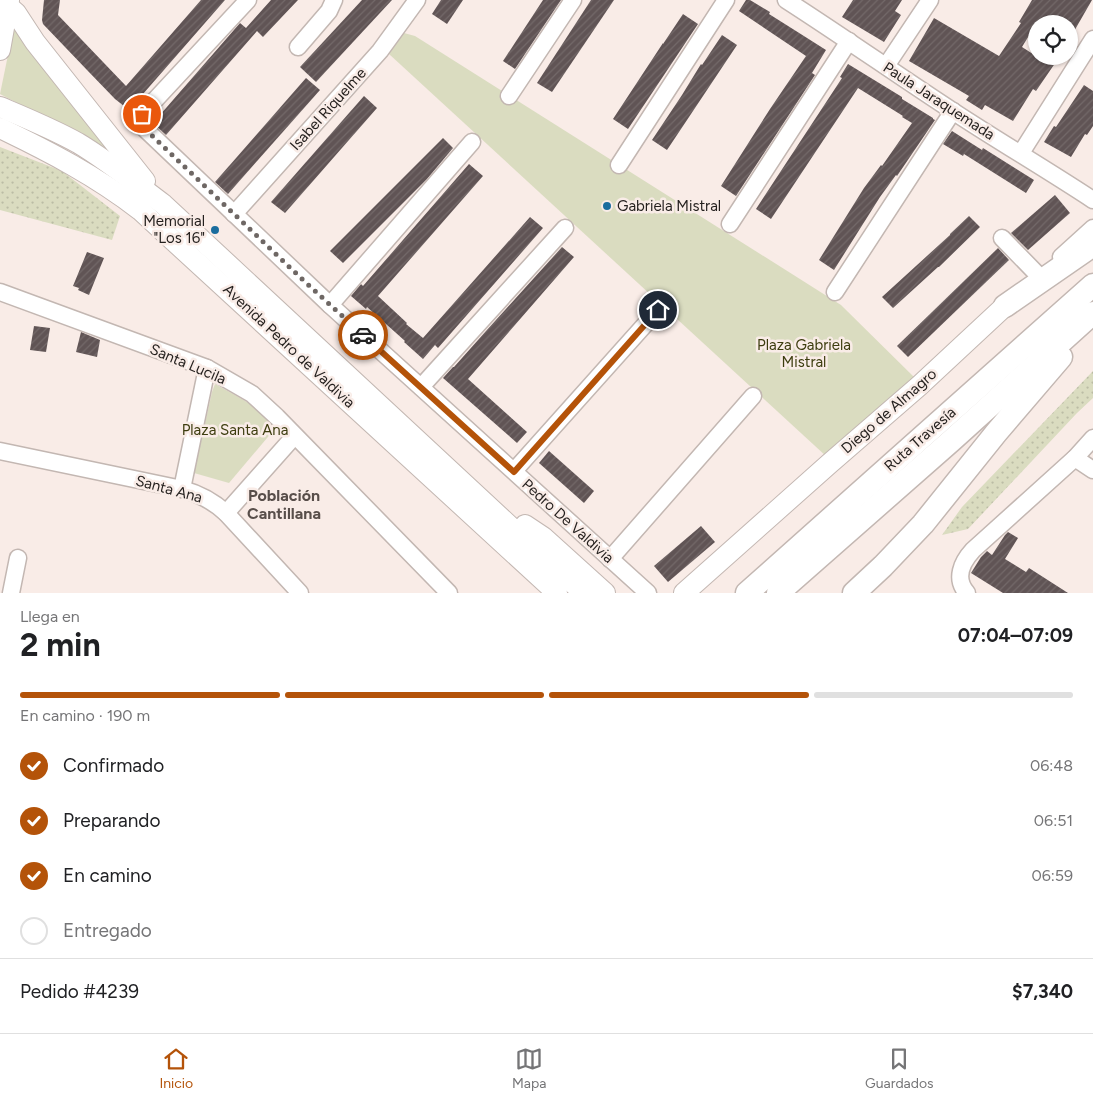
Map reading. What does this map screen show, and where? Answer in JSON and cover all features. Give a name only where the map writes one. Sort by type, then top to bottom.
[{"type":"highway","points":[[1005,306],[1093,245]]},
{"type":"highway","name":"Ruta Travesía","points":[[747,593],[1093,285]]},
{"type":"highway","points":[[854,593],[923,524],[1093,314]]},
{"type":"highway","name":"Ruta Travesía","points":[[778,593],[1093,314]]},
{"type":"main road","points":[[0,50],[5,3]]},
{"type":"main road","name":"Avenida Pedro de Valdivia","points":[[5,3],[16,13],[35,42],[163,204]]},
{"type":"main road","name":"Avenida Pedro de Valdivia","points":[[0,107],[78,144],[125,175],[163,204],[584,593]]},
{"type":"main road","name":"Avenida Pedro de Valdivia","points":[[0,128],[73,165],[140,210],[557,593]]},
{"type":"main road","name":"Diego de Almagro","points":[[684,593],[919,386],[1005,306]]},
{"type":"main road","points":[[472,491],[543,538],[605,593]]},
{"type":"street","name":"Pedro De Valdivia","points":[[248,0],[142,114],[140,120],[143,127],[330,305],[648,593]]},
{"type":"street","points":[[298,47],[329,11],[334,0]]},
{"type":"street","name":"Isabel Riquelme","points":[[234,214],[380,51],[417,0]]},
{"type":"street","points":[[509,96],[573,0]]},
{"type":"street","points":[[619,165],[726,0]]},
{"type":"street","name":"Paula Jaraquemada","points":[[786,0],[953,111],[1093,200]]},
{"type":"street","points":[[886,66],[930,0]]},
{"type":"street","points":[[1021,153],[1093,40]]},
{"type":"street","points":[[730,224],[849,41]]},
{"type":"street","points":[[835,292],[953,111]]},
{"type":"street","points":[[330,305],[472,142]]},
{"type":"street","points":[[421,387],[565,228]]},
{"type":"street","name":"Diego de Almagro","points":[[1005,306],[1093,228]]},
{"type":"street","points":[[1002,238],[1039,276]]},
{"type":"street","name":"Santa Lucila","points":[[0,292],[207,368],[252,394],[450,593]]},
{"type":"street","points":[[514,472],[658,310]]},
{"type":"street","points":[[182,489],[207,368]]},
{"type":"street","points":[[610,559],[753,396]]},
{"type":"street","points":[[226,513],[295,437]]},
{"type":"street","points":[[967,593],[962,585],[960,575],[967,556],[1074,458],[1093,438]]},
{"type":"street","name":"Santa Ana","points":[[0,451],[182,489],[200,495],[226,513],[300,593]]},
{"type":"street","points":[[1074,458],[1093,470]]},
{"type":"street","points":[[11,593],[18,558]]},
{"type":"green space","points":[[15,21],[113,153],[0,94]]},
{"type":"green space","name":"Plaza Gabriela Mistral","points":[[404,33],[415,36],[841,305],[916,379],[827,457],[389,54]]},
{"type":"green space","points":[[0,147],[62,171],[120,216],[112,240],[0,210]]},
{"type":"green space","points":[[1093,371],[1093,398],[968,529],[942,535],[962,507]]},
{"type":"green space","name":"Plaza Santa Ana","points":[[215,384],[256,408],[278,425],[229,483],[194,473]]},
{"type":"building","points":[[44,0],[60,0],[58,15],[126,86],[201,0],[225,0],[129,110],[115,99],[43,24]]},
{"type":"building","points":[[271,0],[298,0],[263,37],[257,31],[166,135],[153,123],[240,23],[246,28]]},
{"type":"building","points":[[362,0],[392,0],[316,82],[300,67]]},
{"type":"building","points":[[441,0],[463,0],[447,24],[432,14]]},
{"type":"building","points":[[543,0],[561,0],[515,69],[503,61]]},
{"type":"building","points":[[591,0],[614,0],[552,92],[537,83]]},
{"type":"building","points":[[746,0],[750,0],[770,12],[769,14],[826,50],[812,73],[815,75],[736,196],[721,186],[806,56],[739,11]]},
{"type":"building","points":[[853,0],[902,0],[895,11],[901,15],[884,42],[842,17]]},
{"type":"building","points":[[1032,0],[1092,0],[1078,24],[1078,15],[1028,15],[1028,37],[1022,47],[1028,51],[1028,65],[1054,65],[1036,91],[1033,89],[1013,121],[985,105],[982,110],[966,100],[969,96],[909,61],[934,18],[999,56],[1021,23],[1019,22]]},
{"type":"building","points":[[683,14],[698,24],[628,129],[613,119]]},
{"type":"building","points":[[722,35],[737,45],[667,150],[652,140]]},
{"type":"building","points":[[848,64],[935,120],[897,176],[880,197],[834,270],[819,260],[864,188],[912,123],[858,88],[771,219],[756,209],[842,78],[840,77]]},
{"type":"building","points":[[306,78],[320,90],[228,194],[215,182]]},
{"type":"building","points":[[1084,85],[1093,91],[1093,126],[1087,135],[1085,134],[1071,157],[1044,142]]},
{"type":"building","points":[[364,96],[377,108],[285,213],[271,202]]},
{"type":"building","points":[[952,131],[1034,180],[1026,193],[964,154],[963,156],[943,144]]},
{"type":"building","points":[[443,138],[453,148],[427,179],[343,263],[330,251]]},
{"type":"building","points":[[469,164],[483,176],[378,296],[406,324],[423,338],[530,217],[543,228],[438,348],[435,345],[423,359],[367,307],[366,309],[351,296],[361,284],[363,286]]},
{"type":"building","points":[[1055,195],[1070,213],[1028,250],[1011,233]]},
{"type":"building","points":[[969,216],[980,227],[893,308],[882,297]]},
{"type":"building","points":[[562,247],[574,257],[468,379],[527,432],[517,443],[443,378]]},
{"type":"building","points":[[998,248],[1009,260],[908,357],[897,346]]},
{"type":"building","points":[[87,252],[104,258],[89,295],[73,286]]},
{"type":"building","points":[[34,326],[50,328],[46,352],[30,350]]},
{"type":"building","points":[[81,332],[100,340],[97,357],[76,352]]},
{"type":"building","points":[[549,451],[594,491],[584,503],[539,463]]},
{"type":"building","points":[[701,526],[715,542],[668,582],[654,566]]},
{"type":"building","points":[[1008,532],[1018,538],[1005,559],[1026,572],[1029,568],[1068,593],[1003,593],[971,573],[987,551],[992,555]]},
{"type":"way so far","points":[[142,114],[140,116],[140,123],[143,127],[363,335]]},
{"type":"place","name":"Gabriela Mistral","points":[[607,206]]},
{"type":"place","name":"Memorial \"Los 16\"","points":[[215,230]]},
{"type":"district","name":"Población Cantillana","points":[[284,504]]},
{"type":"route","points":[[363,335],[514,472],[658,310]]}]
